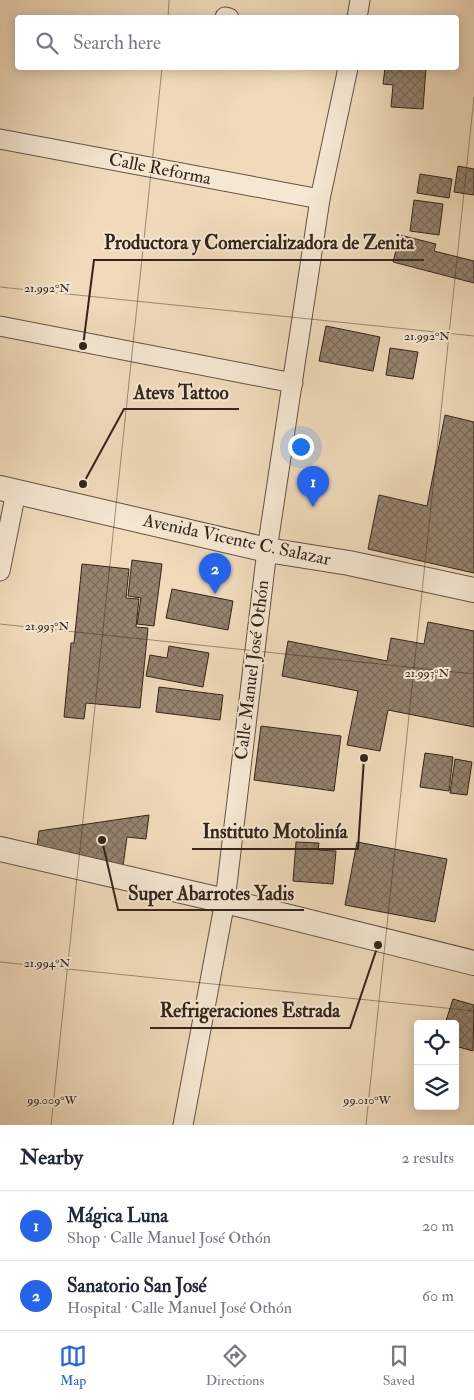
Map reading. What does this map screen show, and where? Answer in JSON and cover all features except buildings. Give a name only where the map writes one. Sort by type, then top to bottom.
[{"type":"street","points":[[358,15],[360,0]]},
{"type":"street","name":"Calle Manuel José Othón","points":[[183,1125],[225,901],[266,550],[320,199],[348,70]]},
{"type":"street","name":"Calle Reforma","points":[[0,139],[320,199]]},
{"type":"street","points":[[0,326],[293,383]]},
{"type":"street","points":[[0,571],[8,490]]},
{"type":"street","name":"Avenida Vicente C. Salazar","points":[[8,490],[266,550],[350,563],[474,590]]},
{"type":"street","points":[[2,854],[225,901],[474,964]]},
{"type":"place","name":"Productora y Comercializadora de Zenita","points":[[83,346]]},
{"type":"place","name":"Atevs Tattoo","points":[[83,484]]},
{"type":"place","name":"Mágica Luna","points":[[313,507]]},
{"type":"place","name":"Sanatorio San José","points":[[215,594]]},
{"type":"place","name":"Instituto Motolinía","points":[[364,758]]},
{"type":"place","name":"Super Abarrotes Yadis","points":[[102,840]]},
{"type":"place","name":"Refrigeraciones Estrada","points":[[378,945]]}]
